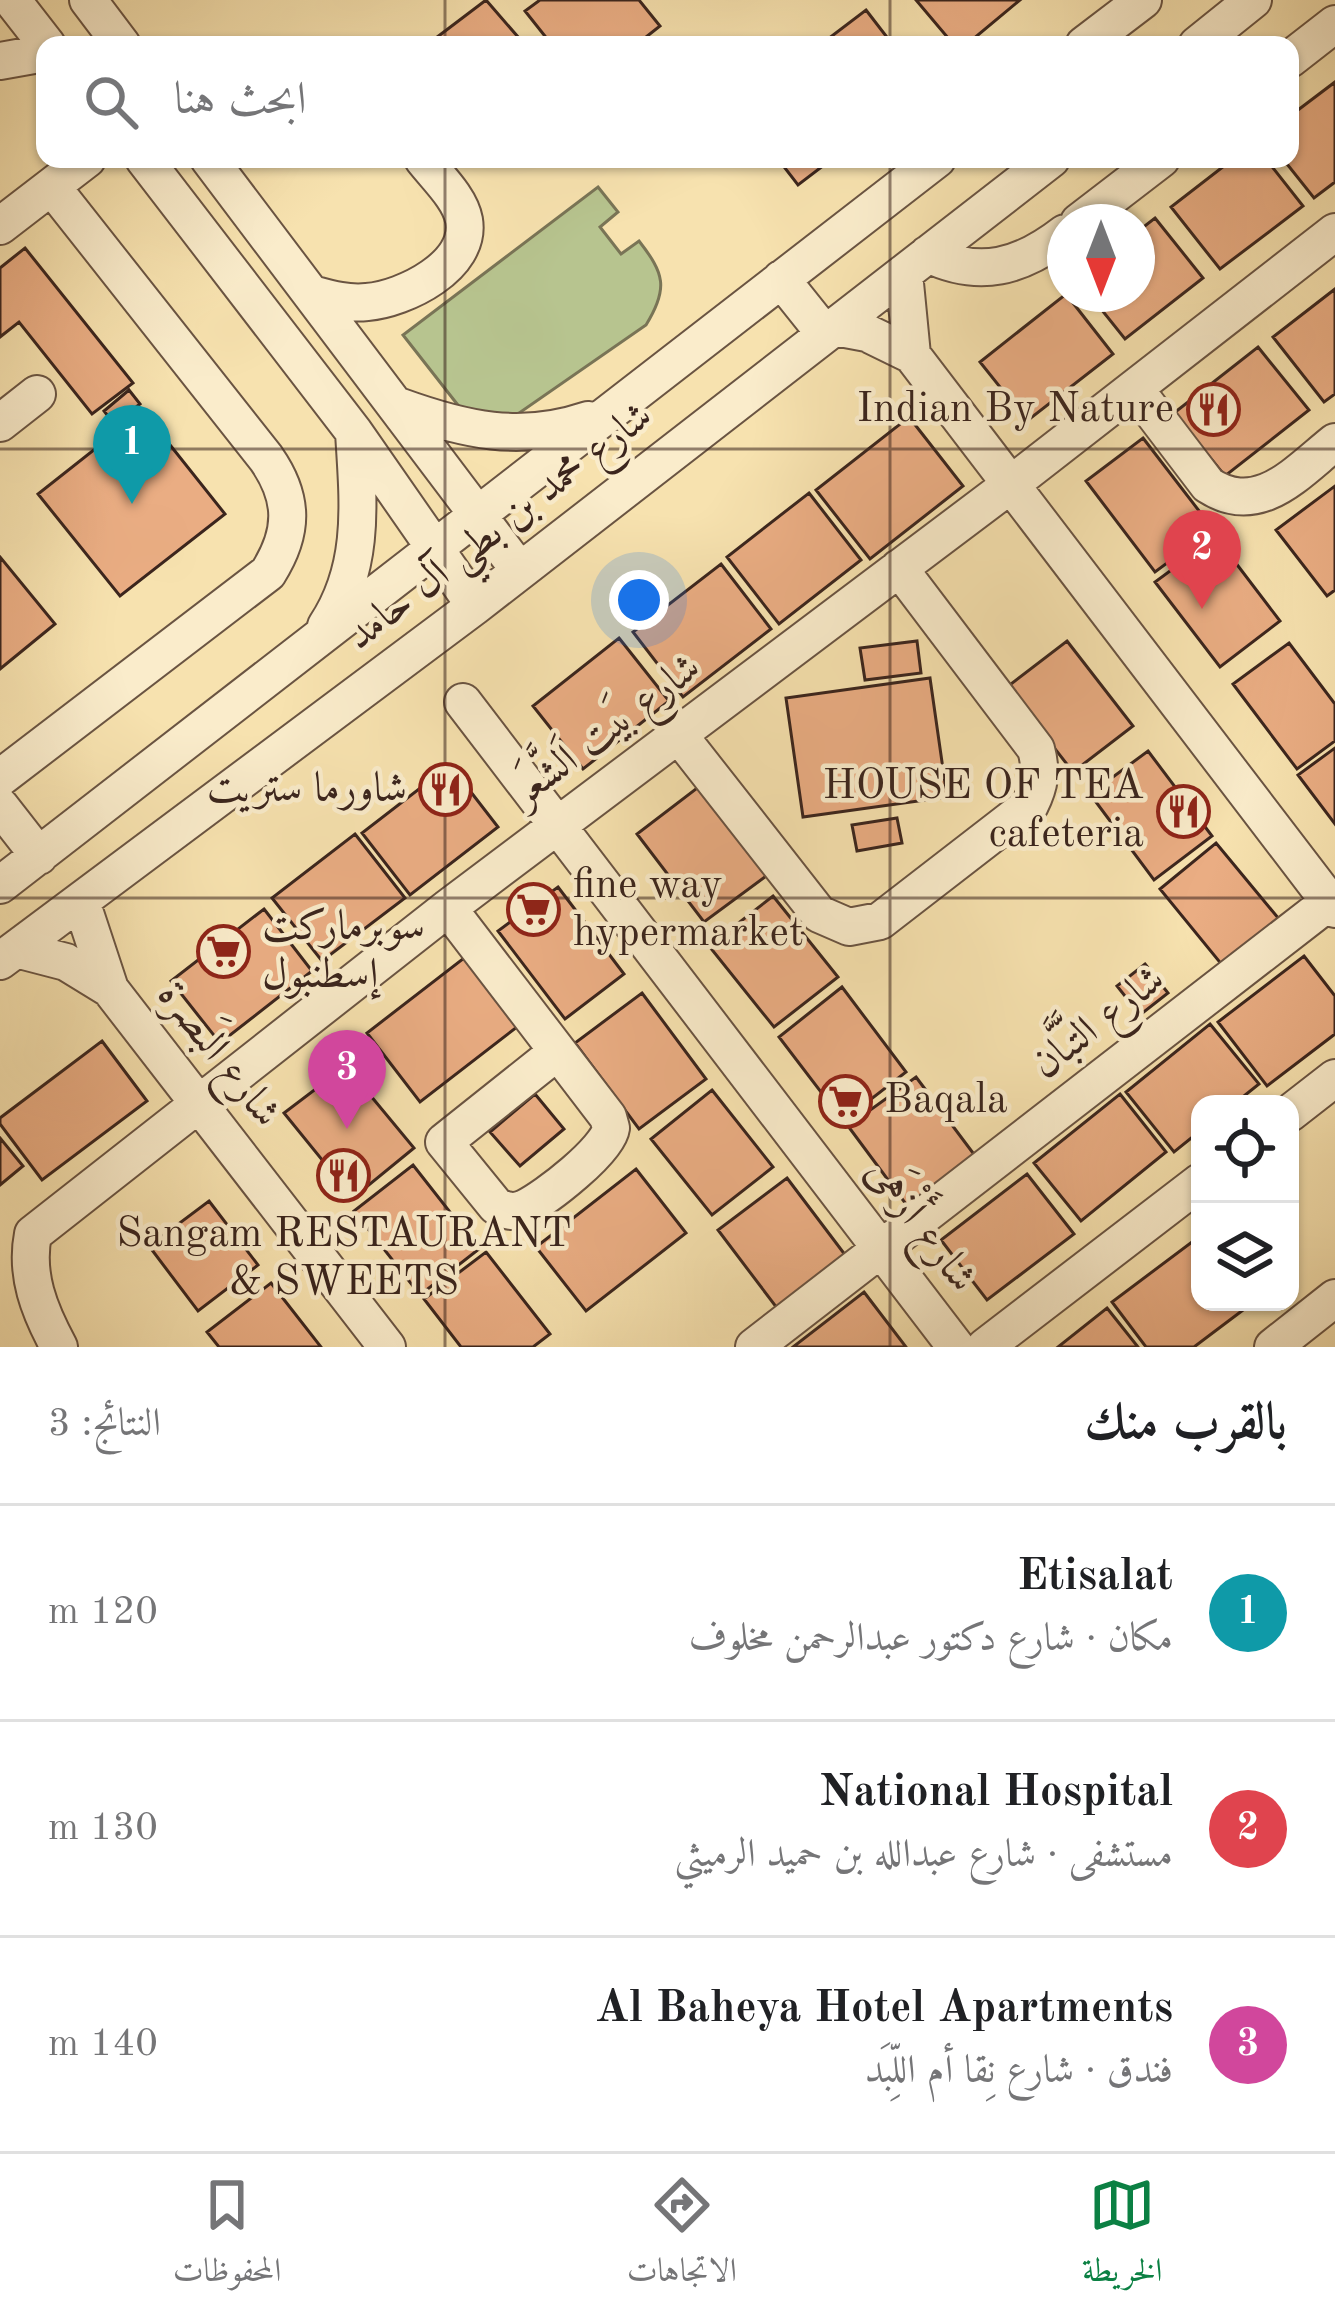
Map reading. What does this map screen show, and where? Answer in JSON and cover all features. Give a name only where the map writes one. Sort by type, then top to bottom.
[{"type":"street","points":[[12,0],[37,36]]},
{"type":"street","points":[[88,0],[115,36]]},
{"type":"street","points":[[1096,36],[1143,0]]},
{"type":"street","points":[[1208,36],[1253,0]]},
{"type":"street","points":[[1299,52],[1335,24]]},
{"type":"street","points":[[0,61],[36,52]]},
{"type":"street","points":[[0,226],[76,168]]},
{"type":"street","points":[[150,168],[355,432],[475,606]]},
{"type":"street","points":[[312,294],[350,302],[388,298],[423,282],[455,256],[465,227],[462,212],[430,168]]},
{"type":"street","name":"شارع محمد بن بطي آل حامد","points":[[0,885],[925,168]]},
{"type":"street","name":"شارع محمد بن بطي آل حامد","points":[[8,955],[475,606],[1039,168]]},
{"type":"street","points":[[1102,204],[1149,168]]},
{"type":"street","points":[[239,174],[312,294],[520,571]]},
{"type":"street","points":[[0,778],[268,573],[288,528],[288,503],[280,479],[52,187]]},
{"type":"street","name":"شارع بَيت اَلشَّعَر","points":[[59,1347],[34,1291],[28,1259],[33,1234],[557,824],[1010,485],[1335,232]]},
{"type":"street","points":[[911,356],[916,264],[994,269],[1047,247]]},
{"type":"street","points":[[781,279],[830,330],[867,333],[911,356],[1332,905]]},
{"type":"street","points":[[1135,389],[1208,485],[1240,499],[1273,491],[1335,442]]},
{"type":"street","points":[[0,423],[37,394]]},
{"type":"street","points":[[397,406],[492,434],[552,431],[609,413]]},
{"type":"street","points":[[316,642],[340,599],[356,553],[355,432]]},
{"type":"street","points":[[678,734],[819,914],[849,927],[880,921],[1030,806],[1039,788],[1041,768],[1036,749],[898,568]]},
{"type":"street","name":"شارع أَزْهَى","points":[[463,702],[956,1347]]},
{"type":"street","points":[[0,806],[39,856]]},
{"type":"street","name":"شارع البَصرة","points":[[81,901],[110,989],[387,1347]]},
{"type":"street","name":"شارع التَّبَّان","points":[[754,1347],[1332,905]]},
{"type":"street","points":[[448,908],[608,1117],[610,1138],[603,1148],[526,1208],[506,1211],[496,1206],[444,1142],[557,1052]]},
{"type":"street","name":"شارع البَصرة","points":[[8,955],[66,962],[110,989]]},
{"type":"street","points":[[1299,1106],[1335,1078]]},
{"type":"street","points":[[985,1347],[1191,1189]]},
{"type":"street","points":[[1273,1347],[1335,1298]]},
{"type":"green space","points":[[598,187],[618,212],[600,227],[621,254],[639,241],[658,272],[658,301],[646,325],[512,418],[461,409],[403,335]]},
{"type":"building","points":[[486,0],[517,36],[439,36]]},
{"type":"building","points":[[540,0],[639,0],[660,26],[647,36],[545,36],[525,11]]},
{"type":"building","points":[[916,0],[1020,0],[977,36],[946,36]]},
{"type":"building","points":[[866,10],[886,36],[832,36]]},
{"type":"building","points":[[1335,82],[1335,182],[1314,198],[1290,168],[1299,168],[1299,109]]},
{"type":"building","points":[[785,168],[820,168],[798,185]]},
{"type":"building","points":[[1221,168],[1273,168],[1303,206],[1220,269],[1171,207]]},
{"type":"building","points":[[1155,218],[1203,278],[1125,339],[1103,312],[1155,312]]},
{"type":"building","points":[[25,248],[133,383],[92,414],[19,322],[0,337],[0,268]]},
{"type":"building","points":[[1335,289],[1335,394],[1324,402],[1273,337]]},
{"type":"building","points":[[1047,309],[1080,312],[1113,354],[1027,421],[980,362]]},
{"type":"building","points":[[1258,347],[1309,410],[1225,476],[1174,413]]},
{"type":"building","points":[[129,390],[140,404],[114,424],[104,411]]},
{"type":"building","points":[[143,411],[225,514],[120,596],[38,494]]},
{"type":"building","points":[[909,417],[963,486],[870,559],[816,490]]},
{"type":"building","points":[[1143,438],[1213,529],[1155,572],[1086,481]]},
{"type":"building","points":[[1335,486],[1335,590],[1327,596],[1276,530]]},
{"type":"building","points":[[809,493],[861,560],[779,624],[727,557]]},
{"type":"building","points":[[1216,537],[1280,621],[1220,667],[1155,582]]},
{"type":"building","points":[[0,557],[55,624],[0,669]]},
{"type":"building","points":[[721,564],[771,629],[683,697],[633,632]]},
{"type":"building","points":[[619,638],[669,701],[583,769],[533,706]]},
{"type":"building","points":[[917,641],[921,673],[865,680],[860,648]]},
{"type":"building","points":[[1067,641],[1133,726],[1073,772],[1007,687]]},
{"type":"building","points":[[1289,643],[1335,704],[1335,741],[1297,769],[1233,684]]},
{"type":"building","points":[[930,678],[947,797],[803,817],[786,698]]},
{"type":"building","points":[[1335,748],[1335,824],[1298,775]]},
{"type":"building","points":[[1148,751],[1212,836],[1154,880],[1090,794]]},
{"type":"building","points":[[450,765],[498,827],[410,895],[362,833]]},
{"type":"building","points":[[705,782],[773,871],[704,922],[637,834]]},
{"type":"building","points":[[897,818],[902,843],[857,851],[852,825]]},
{"type":"building","points":[[355,834],[405,898],[322,961],[272,898]]},
{"type":"building","points":[[1216,843],[1284,925],[1227,971],[1160,889]]},
{"type":"building","points":[[558,887],[624,974],[565,1019],[498,931]]},
{"type":"building","points":[[773,896],[838,977],[774,1027],[709,946]]},
{"type":"building","points":[[264,909],[312,971],[220,1043],[171,981]]},
{"type":"building","points":[[1304,956],[1335,996],[1335,1034],[1267,1086],[1218,1022]]},
{"type":"building","points":[[464,958],[517,1027],[420,1102],[367,1033]]},
{"type":"building","points":[[1145,964],[1168,993],[1140,1015],[1117,986]]},
{"type":"building","points":[[842,987],[906,1072],[843,1121],[779,1037]]},
{"type":"building","points":[[642,993],[706,1079],[639,1129],[575,1043]]},
{"type":"building","points":[[1210,1024],[1259,1084],[1245,1095],[1191,1095],[1191,1138],[1174,1152],[1126,1092]]},
{"type":"building","points":[[102,1041],[147,1101],[42,1180],[0,1118]]},
{"type":"building","points":[[346,1066],[414,1148],[353,1198],[284,1113]]},
{"type":"building","points":[[916,1077],[982,1165],[914,1215],[848,1126]]},
{"type":"building","points":[[712,1090],[773,1167],[712,1215],[651,1139]]},
{"type":"building","points":[[535,1094],[564,1129],[520,1166],[490,1132]]},
{"type":"building","points":[[1120,1094],[1166,1152],[1081,1221],[1034,1163]]},
{"type":"building","points":[[0,1138],[23,1166],[0,1185]]},
{"type":"building","points":[[413,1165],[479,1249],[420,1295],[354,1211]]},
{"type":"building","points":[[636,1169],[686,1233],[586,1311],[536,1247]]},
{"type":"building","points":[[1027,1174],[1074,1234],[987,1300],[941,1240]]},
{"type":"building","points":[[787,1178],[852,1264],[783,1316],[718,1230]]},
{"type":"building","points":[[209,1201],[258,1265],[198,1311],[149,1246]]},
{"type":"building","points":[[1191,1243],[1191,1311],[1242,1311],[1194,1347],[1146,1347],[1112,1302]]},
{"type":"building","points":[[486,1252],[550,1334],[533,1347],[461,1347],[424,1299]]},
{"type":"building","points":[[271,1283],[321,1347],[219,1347],[207,1332]]},
{"type":"building","points":[[864,1292],[906,1347],[793,1347]]},
{"type":"building","points":[[1107,1308],[1138,1347],[1058,1347]]},
{"type":"place","name":"Indian By Nature","points":[[1213,410]]},
{"type":"place","name":"Etisalat","points":[[132,504]]},
{"type":"place","name":"National Hospital","points":[[1202,609]]},
{"type":"place","name":"شاورما ستريت","points":[[446,790]]},
{"type":"place","name":"HOUSE OF TEA cafeteria","points":[[1183,811]]},
{"type":"place","name":"fine way hypermarket","points":[[534,910]]},
{"type":"place","name":"سوبرماركت إسطنبول","points":[[223,952]]},
{"type":"place","name":"Baqala","points":[[845,1101]]},
{"type":"place","name":"Al Baheya Hotel Apartments","points":[[347,1129]]},
{"type":"place","name":"Sangam RESTAURANT & SWEETS","points":[[344,1176]]}]
